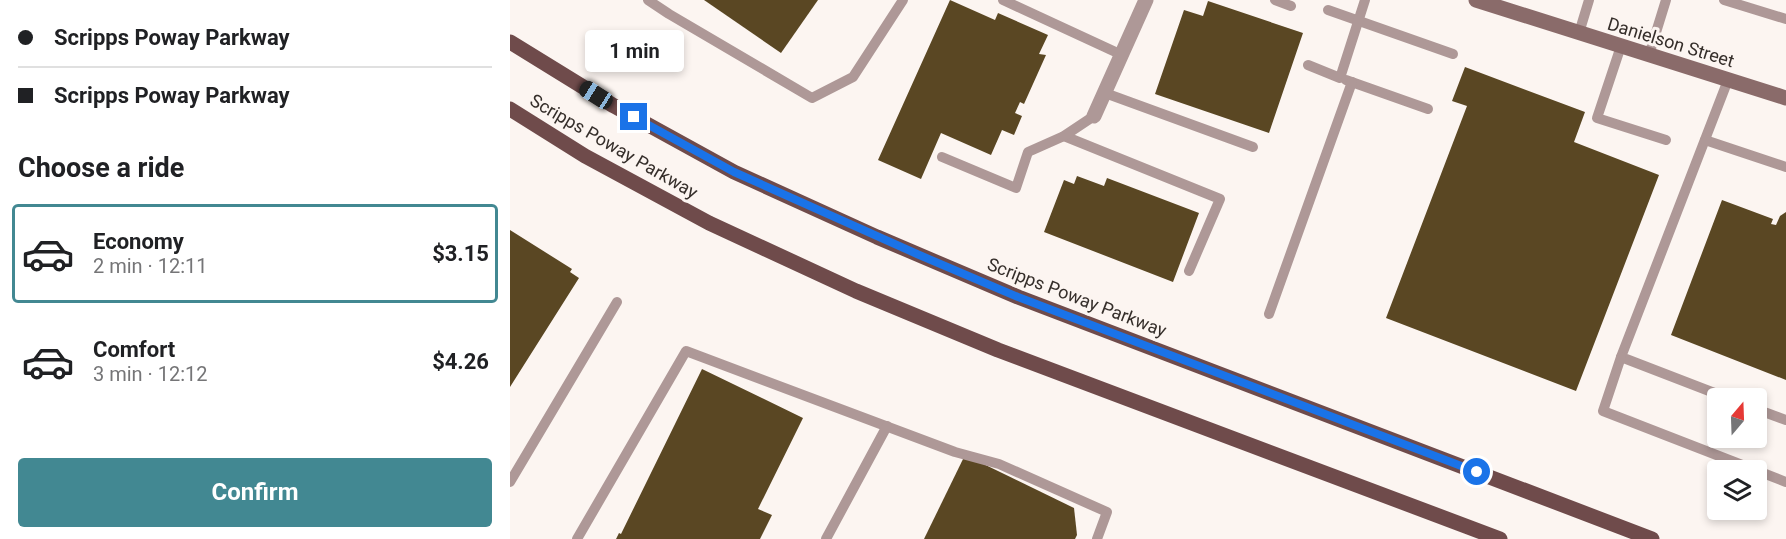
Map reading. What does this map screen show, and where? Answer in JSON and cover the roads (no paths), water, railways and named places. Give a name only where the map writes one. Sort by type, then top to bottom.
[{"type":"main road","name":"Scripps Poway Parkway","points":[[510,42],[614,106],[734,172],[877,237],[1018,297],[1652,539]]},
{"type":"main road","name":"Scripps Poway Parkway","points":[[510,109],[585,156],[709,223],[856,291],[998,350],[1500,539]]},
{"type":"street","points":[[1094,116],[1146,0]]},
{"type":"street","name":"Danielson Street","points":[[1476,0],[1786,98]]},
{"type":"lane","points":[[648,0],[812,98],[853,77],[903,0]]},
{"type":"lane","points":[[1003,0],[1122,55]]},
{"type":"lane","points":[[1275,0],[1291,6]]},
{"type":"lane","points":[[1340,78],[1365,0]]},
{"type":"lane","points":[[1579,33],[1589,0]]},
{"type":"lane","points":[[1649,56],[1666,0]]},
{"type":"lane","points":[[1724,0],[1786,19]]},
{"type":"lane","points":[[1328,10],[1453,54]]},
{"type":"lane","points":[[1621,46],[1597,117],[1666,140]]},
{"type":"lane","points":[[1308,65],[1428,109]]},
{"type":"lane","points":[[1728,80],[1621,357],[1603,411],[1786,482]]},
{"type":"lane","points":[[1269,314],[1352,82]]},
{"type":"lane","points":[[1105,93],[1253,147]]},
{"type":"lane","points":[[942,157],[1016,188],[1028,152],[1064,136],[1094,116]]},
{"type":"lane","points":[[1064,136],[1220,199],[1189,271]]},
{"type":"lane","points":[[1705,140],[1786,167]]},
{"type":"lane","points":[[510,482],[617,302]]},
{"type":"lane","points":[[577,539],[686,351],[955,452],[999,464],[1107,512],[1097,539]]},
{"type":"lane","points":[[1621,357],[1707,390]]},
{"type":"lane","points":[[1767,413],[1786,420]]},
{"type":"lane","points":[[826,539],[888,426]]}]
